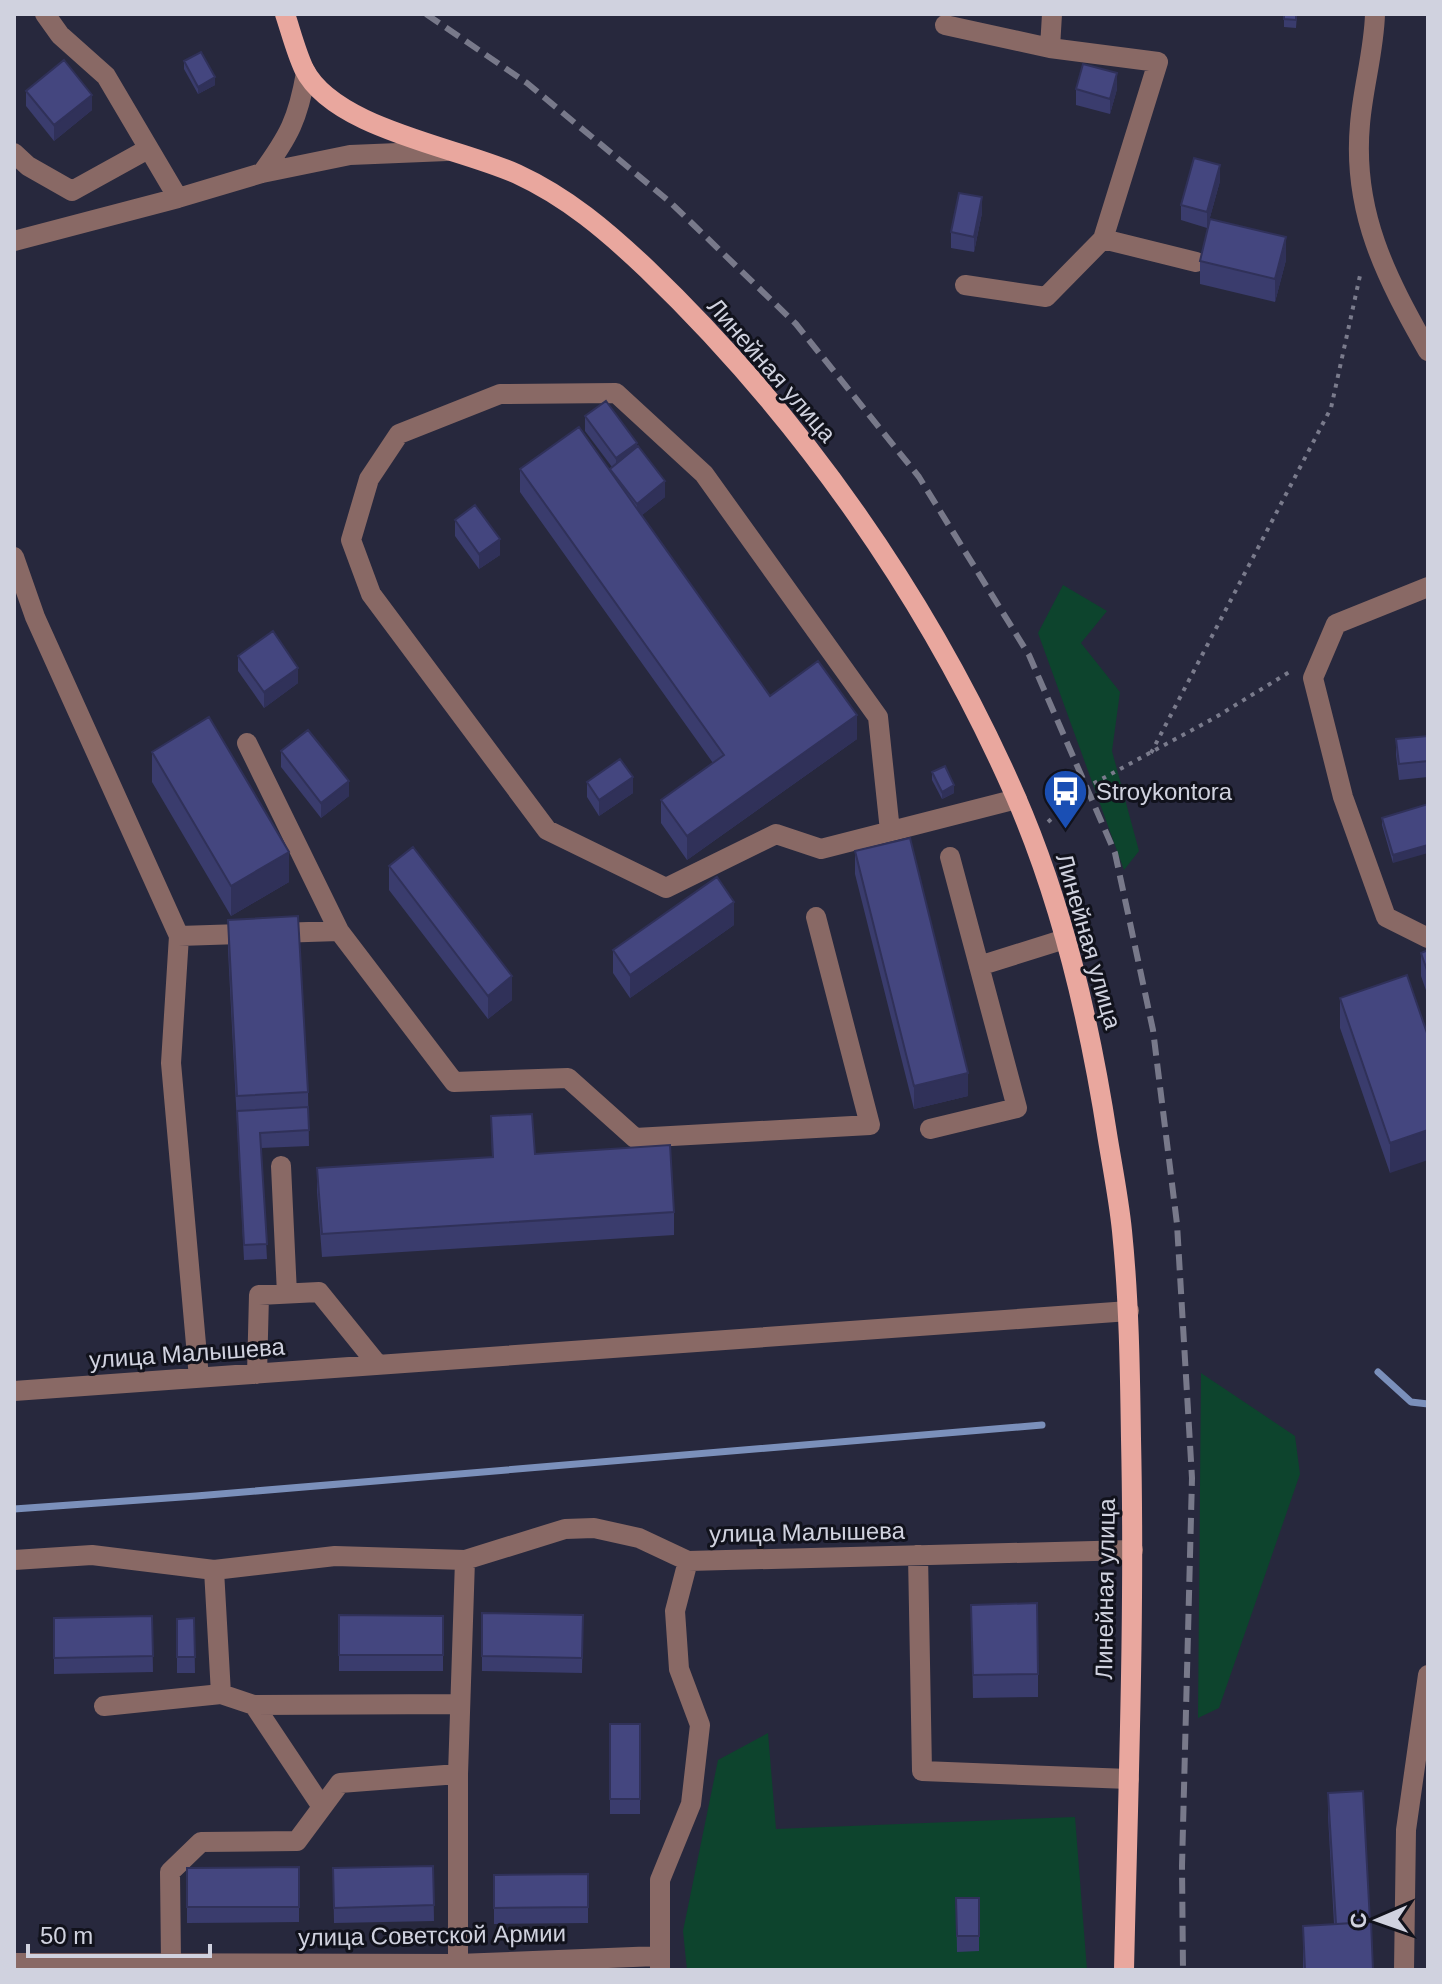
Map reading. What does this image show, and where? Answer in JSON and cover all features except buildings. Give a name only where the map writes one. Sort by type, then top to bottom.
[{"type":"main road","name":"Линейная улица","points":[[285,14],[306,73],[339,106],[389,130],[510,171],[581,210],[648,270],[750,378],[848,502],[915,605],[978,718],[1017,799],[1065,939],[1087,1018],[1122,1224],[1129,1311],[1133,1550],[1124,1970]]},
{"type":"street","points":[[45,14],[60,35],[106,76],[178,198]]},
{"type":"street","points":[[1050,48],[1052,14]]},
{"type":"street","points":[[1375,14],[1359,126],[1359,181],[1370,233],[1400,302],[1428,351]]},
{"type":"street","points":[[945,25],[1050,48],[1158,62],[1103,239],[1046,297],[965,285]]},
{"type":"street","points":[[262,173],[288,137],[299,110],[306,73]]},
{"type":"street","points":[[14,153],[28,166],[72,191],[148,149]]},
{"type":"street","points":[[14,241],[262,173],[350,155],[451,151]]},
{"type":"street","points":[[1103,239],[1196,262]]},
{"type":"street","points":[[890,831],[878,717],[704,474],[616,393],[500,394],[399,434],[369,479],[351,540],[371,594],[547,830],[666,888],[776,834],[821,849],[1017,799]]},
{"type":"street","points":[[14,557],[35,617],[179,936],[171,1063],[199,1378]]},
{"type":"street","points":[[1428,587],[1336,624],[1313,678],[1343,797],[1386,917],[1428,938]]},
{"type":"street","points":[[247,743],[339,931],[454,1082],[568,1078],[635,1138],[870,1125],[816,917]]},
{"type":"street","points":[[930,1129],[1017,1108],[950,857]]},
{"type":"street","points":[[179,936],[339,931]]},
{"type":"street","points":[[979,966],[1065,939]]},
{"type":"street","points":[[281,1166],[287,1294]]},
{"type":"street","points":[[257,1374],[259,1295],[319,1292],[378,1365]]},
{"type":"street","name":"улица Малышева","points":[[14,1391],[1129,1311]]},
{"type":"street","name":"улица Малышева","points":[[14,1560],[92,1555],[214,1570],[335,1556],[465,1560],[565,1529],[594,1528],[639,1538],[688,1561],[1133,1550]]},
{"type":"street","points":[[918,1555],[922,1771],[1129,1779]]},
{"type":"street","points":[[458,1964],[458,1774],[465,1560]]},
{"type":"street","points":[[659,1963],[660,1880],[691,1804],[700,1725],[679,1669],[675,1611],[688,1561]]},
{"type":"street","points":[[214,1570],[221,1694]]},
{"type":"street","points":[[1404,1970],[1406,1830],[1428,1675]]},
{"type":"street","points":[[104,1706],[221,1694],[254,1705],[460,1704]]},
{"type":"street","points":[[254,1705],[322,1807]]},
{"type":"street","points":[[171,1962],[170,1872],[201,1842],[297,1841],[340,1783],[458,1774]]},
{"type":"street","name":"улица Советской Армии","points":[[14,1963],[659,1963]]},
{"type":"path","points":[[1151,753],[1331,408],[1370,233]]},
{"type":"path","points":[[1031,839],[1087,787],[1216,717],[1324,651]]},
{"type":"green space","points":[[1063,585],[1107,611],[1081,643],[1120,692],[1112,751],[1139,851],[1124,870],[1038,633]]},
{"type":"green space","points":[[1201,1373],[1295,1436],[1300,1474],[1219,1708],[1198,1718]]},
{"type":"green space","points":[[768,1733],[776,1829],[1075,1817],[1087,1970],[687,1970],[683,1931],[718,1760]]},
{"type":"waterway","points":[[1378,1372],[1411,1402],[1428,1404]]},
{"type":"waterway","points":[[14,1509],[1042,1425]]},
{"type":"railway","points":[[426,14],[527,83],[670,202],[796,324],[919,477],[1029,655],[1115,853],[1153,1030],[1177,1224],[1192,1478],[1182,1866],[1183,1970]]},
{"type":"place","name":"Stroykontora","points":[[1065,830]]}]
